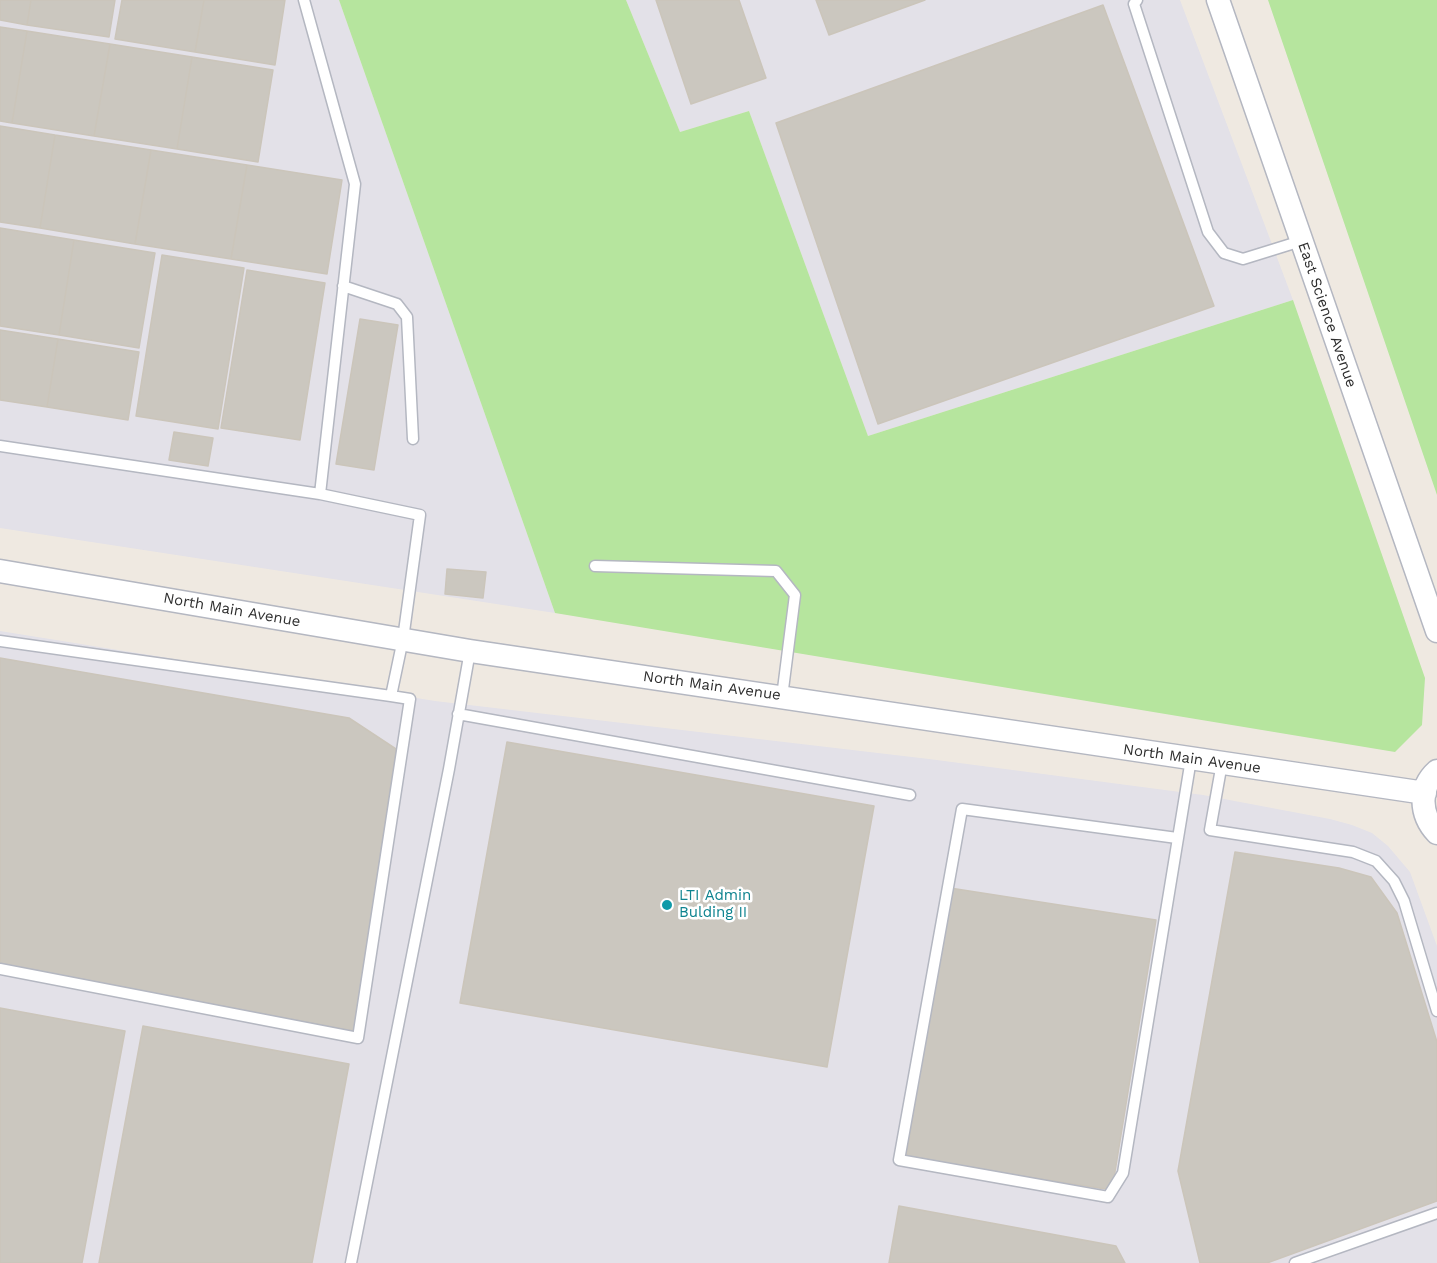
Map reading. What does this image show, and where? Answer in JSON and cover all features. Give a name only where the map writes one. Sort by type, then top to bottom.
[{"type":"street","name":"East Science Avenue","points":[[1218,0],[1437,631]]},
{"type":"street","name":"North Main Avenue","points":[[0,572],[470,651],[1425,792]]},
{"type":"street","points":[[1437,771],[1427,784],[1423,798],[1424,812],[1437,833]]},
{"type":"lane","points":[[304,0],[355,184],[320,494]]},
{"type":"lane","points":[[1137,0],[1134,4],[1208,232],[1224,253],[1243,259],[1301,241]]},
{"type":"lane","points":[[343,286],[397,304],[407,317],[413,439]]},
{"type":"lane","points":[[0,446],[320,494],[420,515],[403,639],[391,696]]},
{"type":"lane","points":[[595,566],[776,571],[795,595],[782,697]]},
{"type":"lane","points":[[0,641],[410,699],[358,1038],[0,969]]},
{"type":"lane","points":[[351,1263],[470,651]]},
{"type":"lane","points":[[459,714],[910,795]]},
{"type":"lane","points":[[1177,838],[962,809],[899,1160],[1108,1197],[1123,1173],[1191,759]]},
{"type":"lane","points":[[1222,763],[1210,830],[1353,852],[1376,861],[1394,881],[1404,901],[1437,1011]]},
{"type":"lane","points":[[1295,1263],[1437,1213]]},
{"type":"shaded area","points":[[0,0],[339,0],[555,613],[0,528]]},
{"type":"shaded area","points":[[626,0],[1180,0],[1293,300],[868,436],[749,111],[680,132]]},
{"type":"shaded area","points":[[0,631],[435,701],[929,759],[1203,795],[1330,819],[1372,833],[1388,846],[1410,872],[1437,946],[1437,1263],[0,1263]]},
{"type":"green space","points":[[339,0],[626,0],[680,132],[749,111],[868,436],[1293,300],[1425,678],[1422,725],[1395,752],[555,613]]},
{"type":"green space","points":[[1268,0],[1437,0],[1437,495]]},
{"type":"building","points":[[0,0],[31,0],[27,25],[0,20]]},
{"type":"building","points":[[31,0],[115,0],[109,37],[27,25]]},
{"type":"building","points":[[122,0],[204,0],[195,52],[115,39]]},
{"type":"building","points":[[204,0],[285,0],[275,65],[195,52]]},
{"type":"building","points":[[656,0],[739,0],[766,78],[691,104]]},
{"type":"building","points":[[816,0],[925,0],[829,35]]},
{"type":"building","points":[[1103,5],[1214,306],[878,424],[776,123]]},
{"type":"building","points":[[0,27],[27,31],[12,123],[0,121]]},
{"type":"building","points":[[27,31],[110,44],[94,136],[12,123]]},
{"type":"building","points":[[110,44],[192,57],[177,149],[94,136]]},
{"type":"building","points":[[192,57],[273,70],[258,162],[177,149]]},
{"type":"building","points":[[0,126],[55,135],[40,228],[0,222]]},
{"type":"building","points":[[55,135],[151,150],[135,244],[40,228]]},
{"type":"building","points":[[151,150],[247,165],[231,259],[135,244]]},
{"type":"building","points":[[247,165],[342,180],[327,274],[231,259]]},
{"type":"building","points":[[0,228],[74,240],[59,335],[0,326]]},
{"type":"building","points":[[74,240],[155,253],[139,348],[59,335]]},
{"type":"building","points":[[162,255],[244,268],[218,429],[136,416]]},
{"type":"building","points":[[247,270],[325,283],[300,440],[221,428]]},
{"type":"building","points":[[360,319],[398,325],[374,470],[336,464]]},
{"type":"building","points":[[0,330],[58,339],[47,407],[0,400]]},
{"type":"building","points":[[58,339],[139,352],[128,420],[47,407]]},
{"type":"building","points":[[174,432],[213,438],[208,466],[169,460]]},
{"type":"building","points":[[447,569],[486,572],[483,598],[445,594]]},
{"type":"building","points":[[0,658],[349,718],[396,749],[354,1031],[0,964]]},
{"type":"building","name":"LTI Admin Bulding II","points":[[507,742],[874,806],[827,1067],[460,1003]]},
{"type":"building","points":[[1235,852],[1339,868],[1371,877],[1397,913],[1437,1042],[1437,1201],[1267,1263],[1200,1263],[1178,1171]]},
{"type":"building","points":[[950,888],[1156,920],[1112,1190],[906,1158]]},
{"type":"building","points":[[0,1008],[125,1031],[82,1263],[0,1263]]},
{"type":"building","points":[[143,1026],[349,1064],[312,1263],[99,1263]]},
{"type":"building","points":[[899,1206],[1116,1246],[1125,1263],[889,1263]]},
{"type":"place","name":"LTI Admin Bulding II","points":[[667,905]]}]
